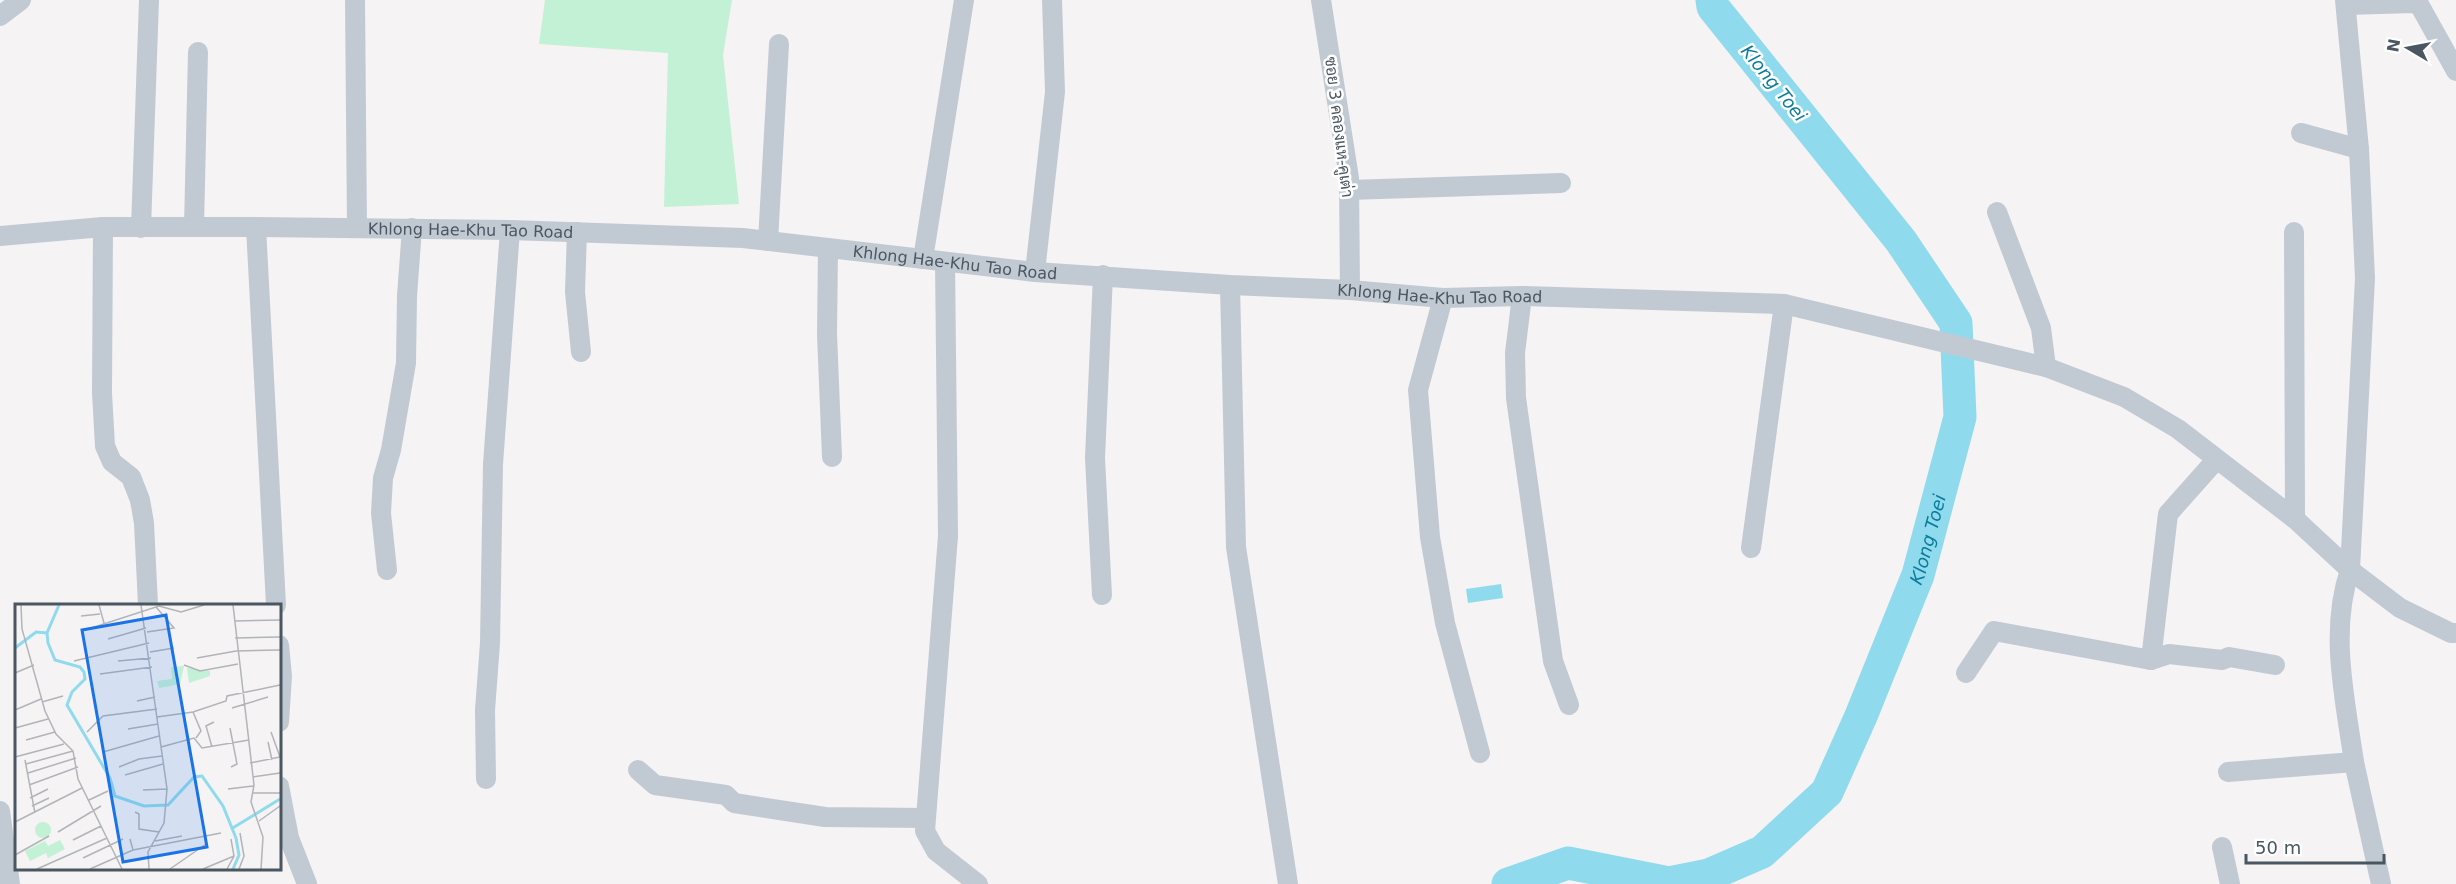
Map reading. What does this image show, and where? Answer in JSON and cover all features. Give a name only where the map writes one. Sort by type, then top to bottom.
[{"type":"street","points":[[0,16],[21,0]]},
{"type":"street","points":[[141,228],[149,0]]},
{"type":"street","points":[[355,0],[357,228]]},
{"type":"street","points":[[923,259],[964,0]]},
{"type":"street","points":[[1035,272],[1055,92],[1052,0]]},
{"type":"street","name":"ซอย 3 คลองแห-คูเต่า","points":[[1321,0],[1349,178],[1350,290]]},
{"type":"street","points":[[2381,884],[2354,762],[2339,631],[2340,603],[2350,570],[2365,279],[2359,148],[2345,2],[2414,3],[2420,6],[2456,71]]},
{"type":"street","points":[[768,241],[779,44]]},
{"type":"street","points":[[194,227],[198,52]]},
{"type":"street","points":[[2301,133],[2359,148]]},
{"type":"street","points":[[1349,190],[1561,183]]},
{"type":"street","points":[[1997,212],[2041,328],[2046,367]]},
{"type":"street","points":[[256,226],[276,604]]},
{"type":"street","name":"Khlong Hae-Khu Tao Road","points":[[0,236],[102,227],[256,226],[577,232],[768,241],[1035,272],[1230,285],[1350,290],[1443,298],[1522,296],[1784,304],[2046,367],[2124,397],[2178,429],[2295,519],[2350,570],[2400,608],[2451,633],[2456,633]]},
{"type":"street","points":[[102,227],[102,393],[105,446],[112,462],[131,477],[140,500],[144,523],[148,604]]},
{"type":"street","points":[[387,570],[381,513],[383,478],[391,450],[406,363],[407,296],[412,228]]},
{"type":"street","points":[[486,779],[485,710],[490,643],[493,464],[510,230]]},
{"type":"street","points":[[577,232],[575,292],[581,352]]},
{"type":"street","points":[[2294,232],[2295,519]]},
{"type":"street","points":[[828,249],[827,334],[832,457]]},
{"type":"street","points":[[945,262],[948,536],[925,831],[936,851],[978,884]]},
{"type":"street","points":[[1102,275],[1095,458],[1102,595]]},
{"type":"street","points":[[1230,285],[1236,547],[1288,884]]},
{"type":"street","points":[[1522,296],[1515,353],[1516,398],[1553,661],[1569,705]]},
{"type":"street","points":[[1443,298],[1418,390],[1430,537],[1445,623],[1480,753]]},
{"type":"street","points":[[1751,548],[1784,304]]},
{"type":"street","points":[[2151,660],[2169,514],[2216,460]]},
{"type":"street","points":[[1966,673],[1994,631],[2151,660],[2169,654],[2222,660],[2229,657],[2275,665]]},
{"type":"street","points":[[280,663],[282,699],[280,714]]},
{"type":"street","points":[[2228,772],[2354,762]]},
{"type":"street","points":[[638,770],[655,785],[726,795],[734,803],[825,817],[925,818]]},
{"type":"street","points":[[280,791],[289,838],[307,884]]},
{"type":"street","points":[[0,811],[10,884]]},
{"type":"street","points":[[2222,847],[2230,884]]},
{"type":"green space","points":[[545,0],[732,0],[723,55],[739,204],[664,207],[668,53],[539,44]]},
{"type":"water","points":[[1501,584],[1503,598],[1468,603],[1466,589]]},
{"type":"waterway","name":"Klong Toei","points":[[1508,884],[1568,863],[1669,883],[1709,875],[1762,852],[1827,792],[1861,716],[1918,575],[1960,417],[1956,323],[1901,241],[1713,7],[1712,0]]}]
